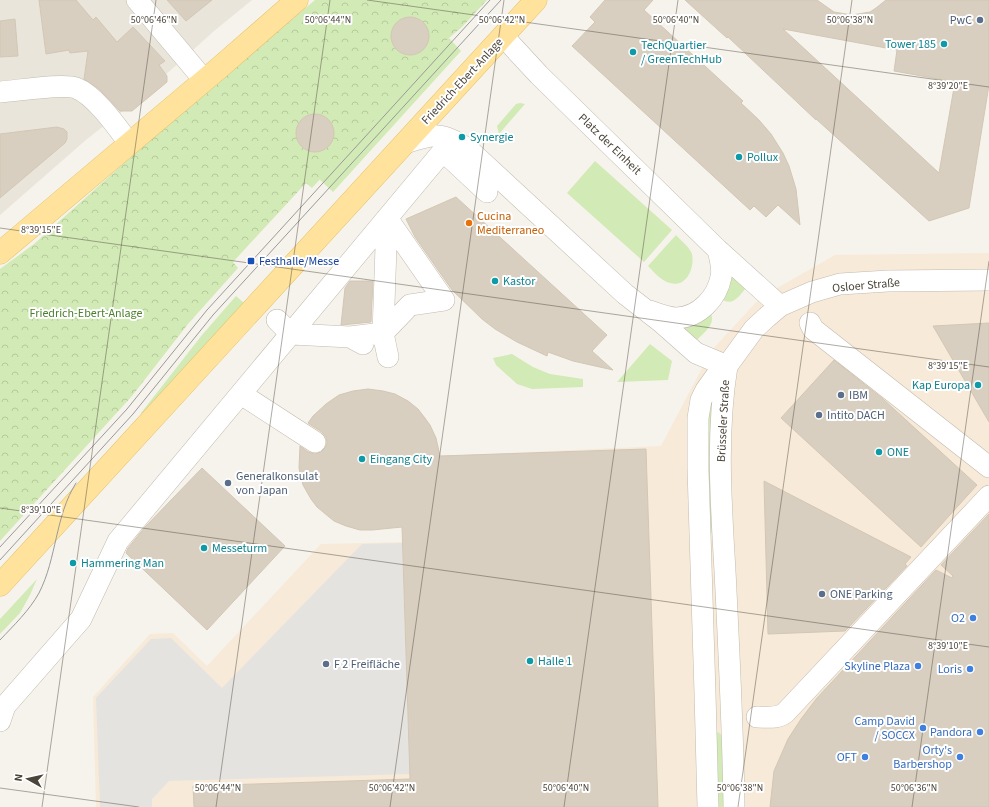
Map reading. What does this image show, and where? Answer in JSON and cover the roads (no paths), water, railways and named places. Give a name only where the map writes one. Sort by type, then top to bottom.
[{"type":"main road","points":[[0,253],[297,0]]},
{"type":"main road","name":"Friedrich-Ebert-Anlage","points":[[0,585],[536,0]]},
{"type":"street","points":[[137,0],[204,80]]},
{"type":"street","name":"Platz der Einheit","points":[[503,36],[539,75],[718,250],[780,306]]},
{"type":"street","points":[[0,92],[62,86],[75,88],[86,93],[129,143]]},
{"type":"street","name":"Friedrich-Ebert-Anlage","points":[[405,143],[426,136],[439,135],[454,139],[468,149],[625,294],[647,311]]},
{"type":"street","points":[[0,721],[5,706],[81,619],[118,541],[241,394],[284,327],[387,218],[443,151],[487,192]]},
{"type":"street","points":[[383,333],[410,305],[444,300],[387,218]]},
{"type":"street","points":[[284,327],[358,332],[388,357],[383,333],[387,218]]},
{"type":"street","points":[[647,311],[677,318],[693,313],[707,304],[717,292],[721,276],[718,250]]},
{"type":"street","name":"Osloer Straße","points":[[726,366],[754,329],[780,306],[812,292],[840,284],[888,281],[989,280]]},
{"type":"street","points":[[647,311],[696,353],[726,366]]},
{"type":"street","points":[[810,323],[814,329],[989,467]]},
{"type":"street","name":"Brüsseler Straße","points":[[708,807],[698,485],[698,418],[701,400],[706,390],[716,376],[726,366]]},
{"type":"street","name":"Brüsseler Straße","points":[[726,366],[722,393],[720,471],[733,724],[734,807]]},
{"type":"street","points":[[241,394],[315,442]]},
{"type":"street","points":[[757,716],[776,717],[785,713],[989,496]]},
{"type":"street","points":[[705,694],[714,717],[726,723],[733,724]]},
{"type":"tram line","points":[[0,547],[127,409],[207,310],[490,0]]},
{"type":"tram line","points":[[0,560],[133,414],[213,315],[501,0]]},
{"type":"tram line","points":[[0,640],[26,612],[39,593],[45,580],[64,509],[76,483]]},
{"type":"place","name":"PwC","points":[[980,20]]},
{"type":"place","name":"Tower 185","points":[[944,44]]},
{"type":"place","name":"TechQuartier / GreenTechHub","points":[[633,52]]},
{"type":"place","name":"Synergie","points":[[462,137]]},
{"type":"place","name":"Pollux","points":[[739,157]]},
{"type":"place","name":"Cucina Mediterraneo","points":[[469,223]]},
{"type":"place","name":"Festhalle/Messe","points":[[251,261]]},
{"type":"place","name":"Kastor","points":[[495,281]]},
{"type":"place","name":"Kap Europa","points":[[978,385]]},
{"type":"place","name":"IBM","points":[[841,395]]},
{"type":"place","name":"Intito DACH","points":[[819,415]]},
{"type":"place","name":"ONE","points":[[879,452]]},
{"type":"place","name":"Eingang City","points":[[362,459]]},
{"type":"place","name":"Generalkonsulat von Japan","points":[[228,483]]},
{"type":"place","name":"Messeturm","points":[[204,548]]},
{"type":"place","name":"Hammering Man","points":[[73,563]]},
{"type":"place","name":"ONE Parking","points":[[822,594]]},
{"type":"place","name":"O2","points":[[973,618]]},
{"type":"place","name":"Halle 1","points":[[530,661]]},
{"type":"place","name":"F 2 Freifläche","points":[[326,664]]},
{"type":"place","name":"Skyline Plaza","points":[[918,666]]},
{"type":"place","name":"Loris","points":[[970,669]]},
{"type":"place","name":"Camp David / SOCCX","points":[[923,728]]},
{"type":"place","name":"Pandora","points":[[980,732]]},
{"type":"place","name":"OFT","points":[[865,757]]},
{"type":"place","name":"Orty's Barbershop","points":[[960,757]]}]
